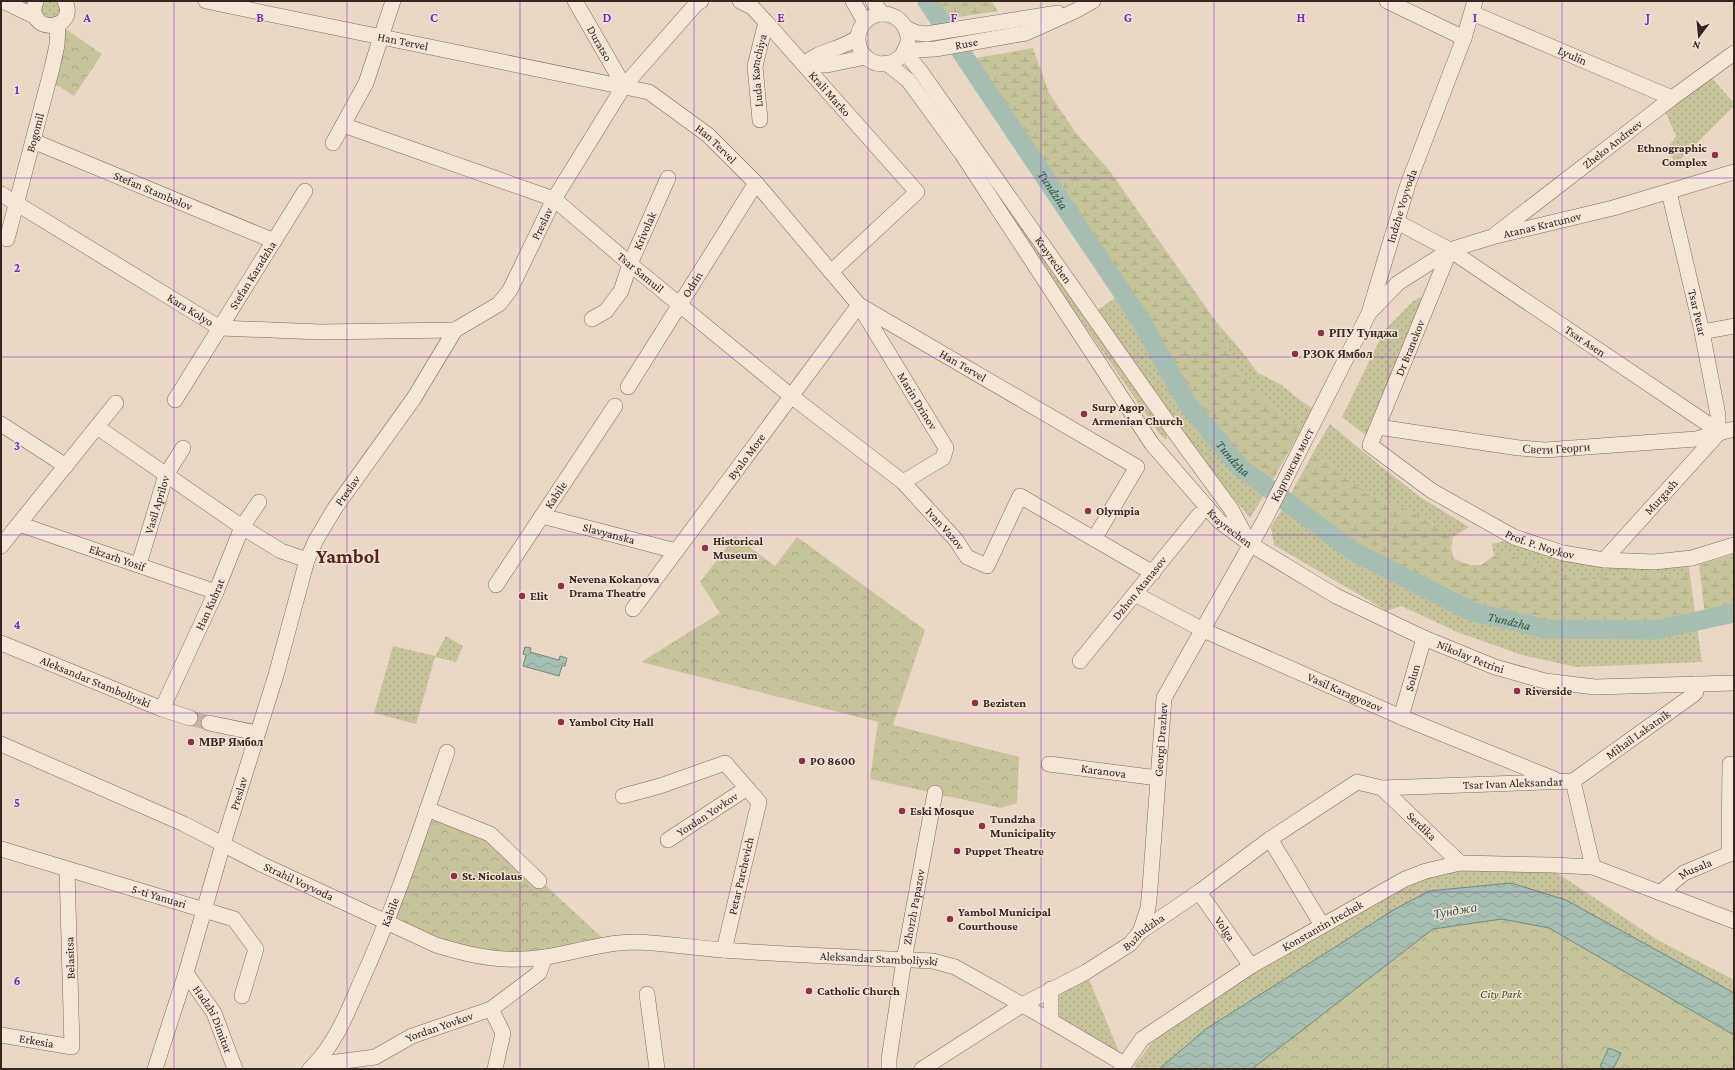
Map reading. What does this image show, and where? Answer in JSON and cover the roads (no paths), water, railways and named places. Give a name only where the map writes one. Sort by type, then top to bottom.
[{"type":"street","points":[[3,1],[36,17],[45,25],[52,26],[58,24],[64,19],[67,11],[65,1]]},
{"type":"street","points":[[36,1],[34,6],[36,17]]},
{"type":"street","name":"Han Tervel","points":[[206,1],[649,92],[708,135],[756,182],[859,305],[1137,466],[1094,539]]},
{"type":"street","points":[[333,143],[366,83],[393,1]]},
{"type":"street","name":"Duratso","points":[[574,1],[624,86]]},
{"type":"street","name":"Preslav","points":[[155,1069],[186,973],[203,910],[276,675],[307,560],[316,540],[335,508],[414,398],[455,330],[499,304],[510,290],[554,199],[624,86],[696,4],[701,1]]},
{"type":"street","name":"Krali Marko","points":[[740,1],[752,7],[781,38],[917,192],[831,272]]},
{"type":"street","points":[[853,1],[865,22]]},
{"type":"street","points":[[873,1],[882,14]]},
{"type":"street","points":[[1075,11],[1092,1]]},
{"type":"street","points":[[1387,1],[1464,38]]},
{"type":"street","name":"Indzhe Voyvoda","points":[[1321,409],[1369,313],[1408,184],[1464,38],[1473,7]]},
{"type":"street","name":"Lyulin","points":[[1473,7],[1672,98]]},
{"type":"street","name":"Ruse","points":[[905,28],[917,33],[926,34],[1020,18],[1075,11]]},
{"type":"street","name":"Ruse","points":[[905,50],[934,49],[1026,33],[1075,11]]},
{"type":"street","points":[[882,14],[893,16],[898,19],[905,28],[907,35],[905,50],[896,60],[886,63],[877,63],[866,57],[859,45],[858,37],[861,27],[865,22],[870,18],[882,14]]},
{"type":"street","name":"Luda Kamchiya","points":[[760,120],[756,66],[766,22]]},
{"type":"street","name":"Bogomil","points":[[6,239],[52,68],[57,45],[58,24]]},
{"type":"street","points":[[805,64],[812,56],[840,48],[851,43],[858,37]]},
{"type":"street","points":[[781,38],[804,46],[827,49],[840,48]]},
{"type":"street","points":[[927,80],[927,62],[934,49]]},
{"type":"street","name":"Krayrechen","points":[[905,50],[1176,434],[1231,509],[1250,544]]},
{"type":"street","name":"Zheko Andreev","points":[[1492,236],[1672,98],[1734,53]]},
{"type":"street","points":[[805,64],[827,65],[866,57]]},
{"type":"street","name":"Krayrechen","points":[[886,63],[908,80],[962,154],[1152,444],[1219,521],[1250,544]]},
{"type":"street","name":"Tsar Samuil","points":[[343,125],[554,199],[630,264],[791,396],[903,482]]},
{"type":"street","name":"Stefan Stambolov","points":[[33,141],[274,241]]},
{"type":"street","name":"Atanas Kratunov","points":[[1369,313],[1398,284],[1450,250],[1492,236],[1613,208],[1734,172]]},
{"type":"street","name":"Krivolak","points":[[592,319],[606,311],[621,291],[630,264],[668,178]]},
{"type":"street","name":"Odrin","points":[[628,387],[756,182]]},
{"type":"street","name":"Stefan Karadzha","points":[[175,400],[305,192]]},
{"type":"street","name":"Tsar Petar","points":[[1669,192],[1702,332],[1718,415],[1718,434]]},
{"type":"street","name":"Kara Kolyo","points":[[1,194],[220,328],[320,332],[455,330]]},
{"type":"street","name":"Tsar Asen","points":[[1397,222],[1450,250],[1705,422],[1718,434]]},
{"type":"street","name":"Dr Branekov","points":[[1370,445],[1450,250]]},
{"type":"street","name":"Byalo More","points":[[633,609],[859,305]]},
{"type":"street","name":"Marin Drinov","points":[[859,305],[946,448],[943,458],[903,482]]},
{"type":"street","points":[[1702,332],[1734,326]]},
{"type":"street","points":[[2,543],[116,403]]},
{"type":"street","name":"Kabile","points":[[496,585],[615,406]]},
{"type":"street","name":"Каргонски мост","points":[[1250,544],[1264,521],[1321,409]]},
{"type":"street","points":[[1,424],[66,466]]},
{"type":"street","points":[[97,427],[242,527],[281,551],[307,560]]},
{"type":"street","name":"Свети Георги","points":[[1378,427],[1519,448],[1545,450],[1696,439],[1734,429]]},
{"type":"street","name":"Murgash","points":[[1604,560],[1718,434]]},
{"type":"street","name":"Prof. P. Noykov","points":[[1370,445],[1432,491],[1514,537],[1563,553],[1604,560],[1654,562],[1692,558],[1734,546]]},
{"type":"street","name":"Vasil Aprilov","points":[[139,564],[166,475],[183,448]]},
{"type":"street","name":"Ivan Vazov","points":[[903,482],[956,540],[967,557],[987,566],[1020,496],[1094,539]]},
{"type":"street","name":"Han Kubrat","points":[[162,709],[216,592],[242,527],[259,502]]},
{"type":"street","name":"Dzhon Atanasov","points":[[1080,661],[1199,515]]},
{"type":"street","name":"Slavyanska","points":[[542,516],[676,551]]},
{"type":"street","name":"Ekzarh Yosif","points":[[19,524],[139,564],[216,592]]},
{"type":"street","points":[[1094,539],[1153,573]]},
{"type":"street","name":"Georgi Drazhev","points":[[1140,932],[1148,908],[1164,698],[1250,544]]},
{"type":"street","name":"Nikolay Petrini","points":[[1250,544],[1336,596],[1424,638],[1495,667],[1545,681],[1595,687],[1734,683]]},
{"type":"street","name":"Vasil Karagyozov","points":[[1135,594],[1203,630],[1401,717],[1566,781]]},
{"type":"street","name":"Solun","points":[[1401,717],[1424,638]]},
{"type":"street","name":"Aleksandar Stamboliyski","points":[[1,643],[162,709],[190,718]]},
{"type":"street","name":"Mihail Lakatnik","points":[[1566,781],[1693,695],[1696,692],[1696,684]]},
{"type":"street","points":[[209,723],[257,733]]},
{"type":"street","name":"Strahil Voyvoda","points":[[1,744],[184,824],[261,864],[387,920],[436,944],[465,954],[493,959],[545,957],[609,944]]},
{"type":"street","name":"Kabile","points":[[312,1067],[336,1036],[387,920],[447,752]]},
{"type":"street","points":[[623,796],[660,786],[725,763],[748,788]]},
{"type":"street","name":"Karanova","points":[[1049,764],[1158,778]]},
{"type":"street","points":[[1730,764],[1731,853]]},
{"type":"street","name":"Tsar Ivan Aleksandar","points":[[1357,782],[1382,788],[1566,781],[1593,868]]},
{"type":"street","name":"Buzludzha","points":[[922,1069],[1022,1005],[1086,972],[1130,944],[1140,932],[1199,892],[1270,839],[1357,782]]},
{"type":"street","name":"Petar Parchevich","points":[[724,950],[759,802],[748,788]]},
{"type":"street","name":"Yordan Yovkov","points":[[668,840],[748,788]]},
{"type":"street","name":"Serdika","points":[[1382,788],[1460,863]]},
{"type":"street","name":"Zhorzh Papazov","points":[[889,1069],[888,1059],[904,960],[935,793]]},
{"type":"street","points":[[427,809],[490,834],[539,881]]},
{"type":"street","points":[[1270,839],[1322,926]]},
{"type":"street","name":"5-ti Yanuari","points":[[1,849],[234,919],[256,949],[242,996]]},
{"type":"street","name":"Musala","points":[[1660,893],[1684,873],[1731,853]]},
{"type":"street","name":"Konstantin Irechek","points":[[1122,1067],[1142,1039],[1252,966],[1405,879],[1426,871],[1460,863],[1552,865],[1593,868]]},
{"type":"street","points":[[1593,868],[1734,921]]},
{"type":"street","name":"Belasitsa","points":[[67,869],[72,1047]]},
{"type":"street","name":"Volga","points":[[1199,892],[1252,966]]},
{"type":"street","name":"Aleksandar Stamboliyski","points":[[609,944],[636,942],[724,950],[933,961],[955,967],[1051,1021],[1122,1067]]},
{"type":"street","name":"Yordan Yovkov","points":[[312,1067],[375,1057],[412,1036],[491,1009],[539,973],[545,957]]},
{"type":"street","name":"Hadzhi Dimitar","points":[[186,973],[214,1013],[235,1069]]},
{"type":"street","points":[[1051,989],[1051,1021]]},
{"type":"street","points":[[647,994],[656,1069]]},
{"type":"street","points":[[491,1009],[503,1033],[495,1069]]},
{"type":"street","name":"Erkesia","points":[[1,1035],[72,1047]]},
{"type":"water","points":[[525,647],[531,648],[530,652],[559,660],[560,656],[567,658],[565,666],[562,666],[559,676],[523,666],[526,655],[523,654]]},
{"type":"water","name":"Тунджа","points":[[1511,883],[1566,900],[1734,993],[1734,1035],[1549,928],[1502,919],[1433,929],[1252,1069],[1159,1069],[1206,1029],[1395,909],[1429,891]]},
{"type":"water","points":[[1609,1048],[1621,1053],[1613,1069],[1605,1069],[1600,1066]]},
{"type":"waterway","name":"Tundzha","points":[[927,1],[1140,319],[1187,403],[1240,467],[1354,552],[1473,612],[1546,629],[1656,630],[1734,613]]},
{"type":"tunnel","points":[[190,718],[209,723]]},
{"type":"place","name":"Ethnographic Complex","points":[[1715,155]]},
{"type":"place","name":"РПУ Тунджа","points":[[1321,333]]},
{"type":"place","name":"РЗОК Ямбол","points":[[1295,354]]},
{"type":"place","name":"Surp Agop Armenian Church","points":[[1084,414]]},
{"type":"place","name":"Olympia","points":[[1088,511]]},
{"type":"place","name":"Historical Museum","points":[[705,548]]},
{"type":"place","name":"Nevena Kokanova Drama Theatre","points":[[561,586]]},
{"type":"place","name":"Elit","points":[[522,596]]},
{"type":"place","name":"Riverside","points":[[1517,691]]},
{"type":"place","name":"Bezisten","points":[[975,703]]},
{"type":"place","name":"Yambol City Hall","points":[[561,722]]},
{"type":"place","name":"МВР Ямбол","points":[[191,742]]},
{"type":"place","name":"PO 8600","points":[[802,761]]},
{"type":"place","name":"Eski Mosque","points":[[902,811]]},
{"type":"place","name":"Tundzha Municipality","points":[[982,826]]},
{"type":"place","name":"Puppet Theatre","points":[[957,851]]},
{"type":"place","name":"St. Nicolaus","points":[[454,876]]},
{"type":"place","name":"Yambol Municipal Courthouse","points":[[950,919]]},
{"type":"place","name":"Catholic Church","points":[[809,991]]},
{"type":"district","name":"Yambol","points":[[348,556]]},
{"type":"park label","name":"City Park","points":[[1501,994]]}]
